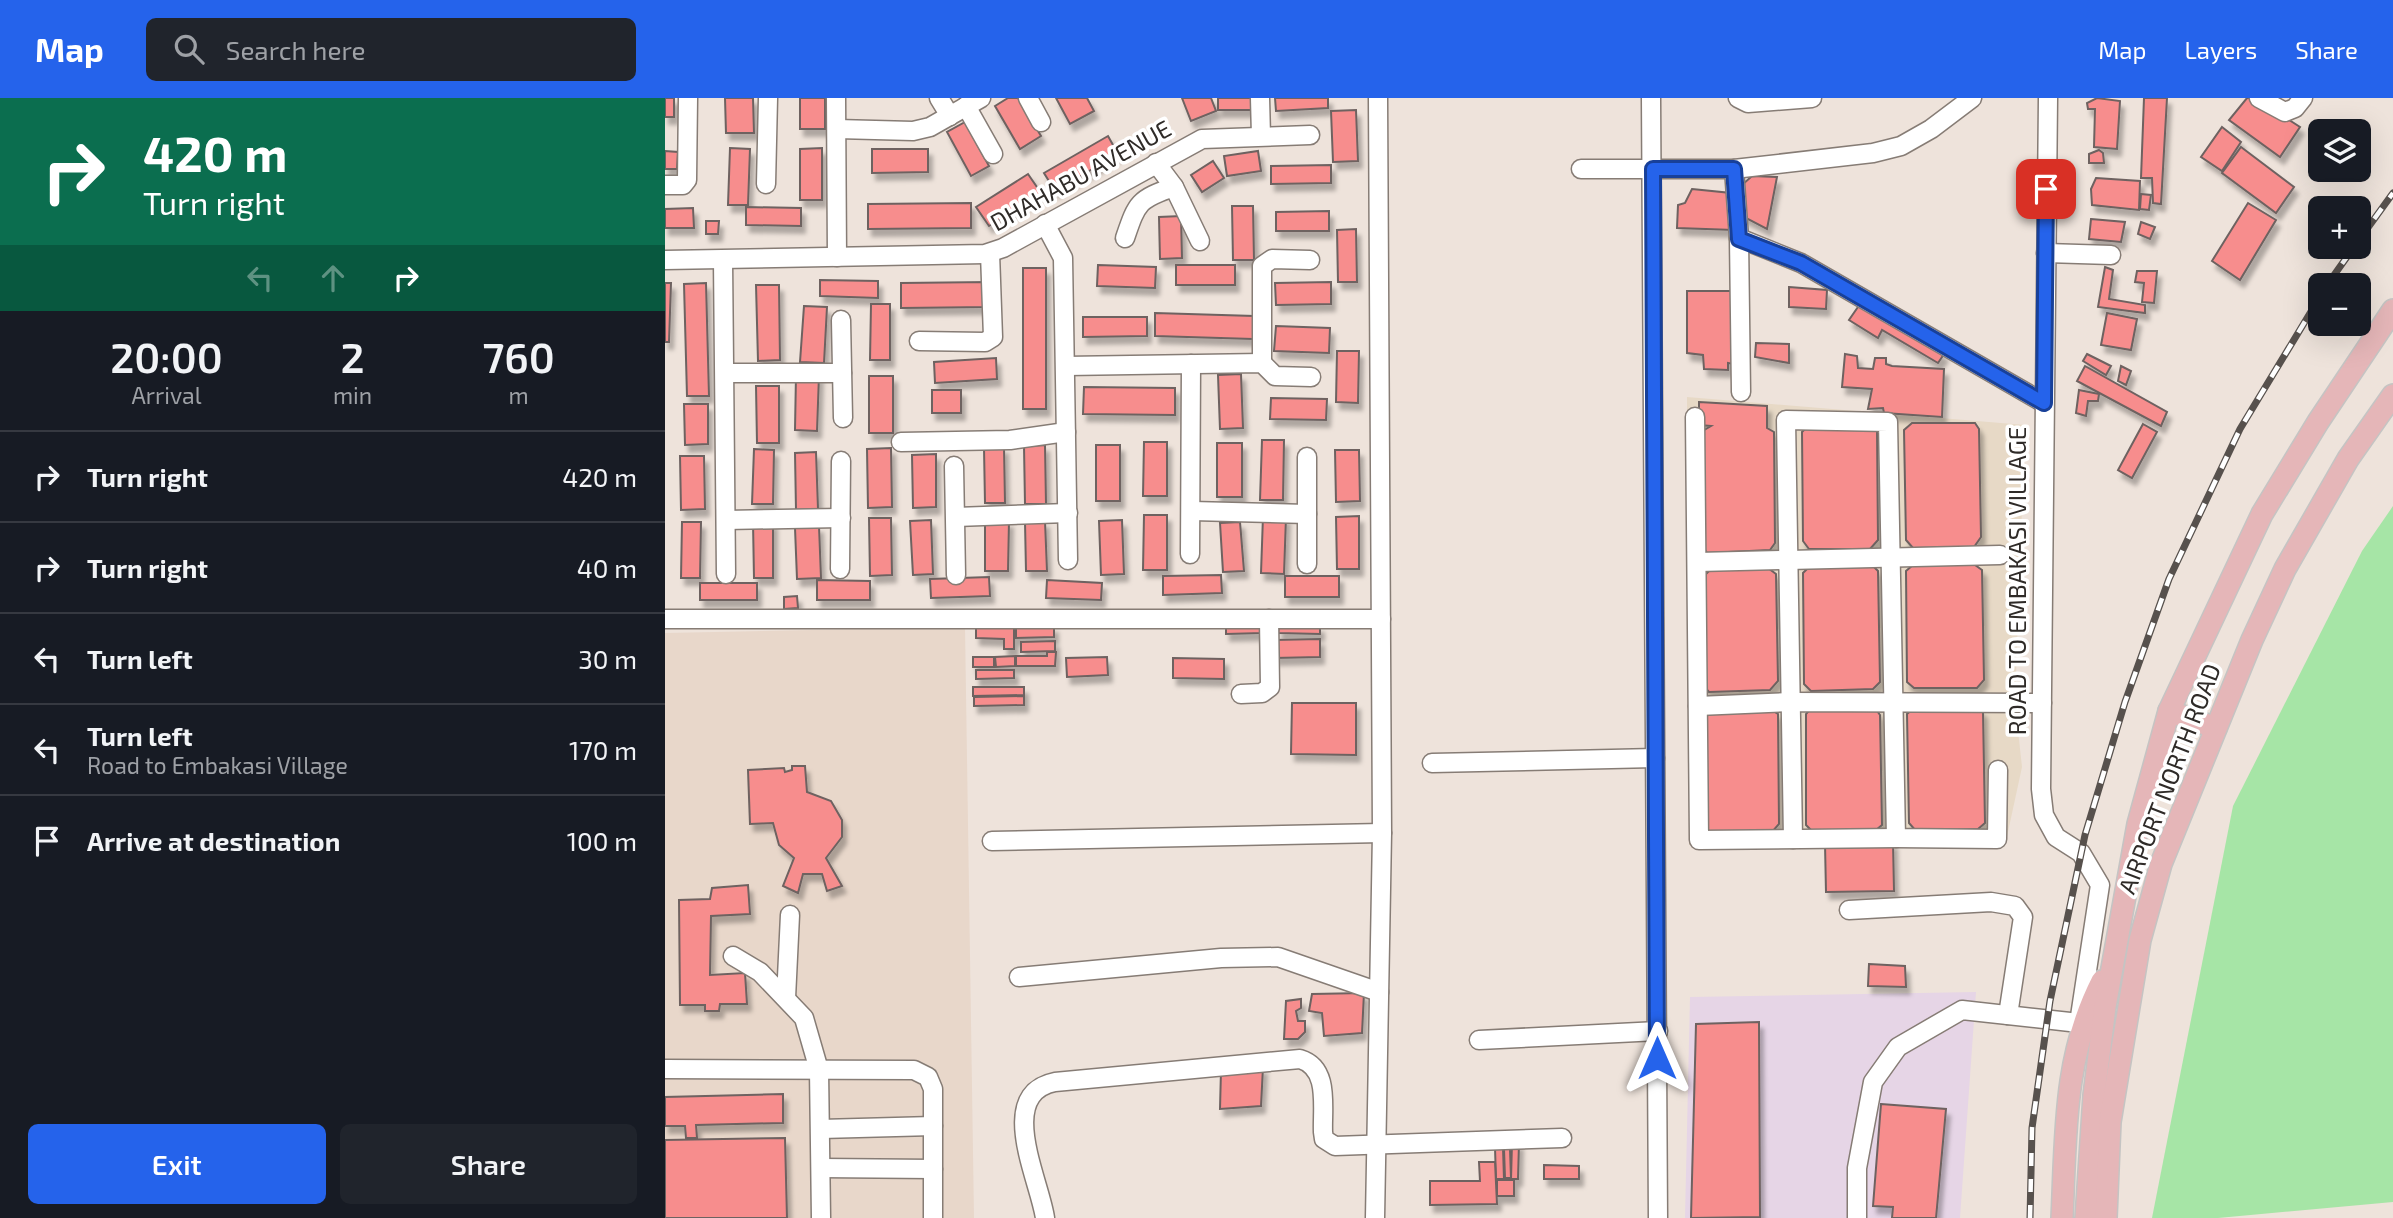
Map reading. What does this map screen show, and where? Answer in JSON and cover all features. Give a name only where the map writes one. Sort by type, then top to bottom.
[{"type":"main road","name":"AIRPORT NORTH ROAD","points":[[2085,1218],[2094,1095],[2115,955],[2138,824],[2169,711],[2262,514],[2318,422],[2393,310]]},
{"type":"main road","name":"AIRPORT NORTH ROAD","points":[[2106,1218],[2110,1122],[2140,940],[2161,864],[2216,727],[2285,569],[2348,459],[2393,395]]},
{"type":"main road","points":[[2169,711],[2216,727]]},
{"type":"main road","name":"AIRPORT NORTH ROAD","points":[[2062,1218],[2067,1110],[2078,1032],[2115,955]]},
{"type":"street","points":[[665,186],[683,185],[687,180],[688,98]]},
{"type":"street","points":[[766,184],[768,98]]},
{"type":"street","points":[[836,98],[837,257]]},
{"type":"street","points":[[939,98],[950,116]]},
{"type":"street","points":[[1028,98],[1041,122]]},
{"type":"street","points":[[1260,98],[1261,136]]},
{"type":"street","points":[[1375,1218],[1382,833],[1378,98]]},
{"type":"street","points":[[1651,98],[1658,1218]]},
{"type":"street","points":[[1738,98],[1748,103],[1812,98]]},
{"type":"street","points":[[1581,169],[1734,169],[1849,156],[1901,146],[1931,129],[1972,98]]},
{"type":"street","name":"ROAD TO EMBAKASI VILLAGE","points":[[2048,98],[2042,703],[2044,815],[2056,837],[2081,853],[2100,885],[2078,1032]]},
{"type":"street","points":[[2259,98],[2285,112],[2295,108],[2303,98]]},
{"type":"street","points":[[837,129],[912,131],[930,127],[973,102],[993,154]]},
{"type":"street","name":"DHAHABU AVENUE","points":[[665,260],[960,257],[990,253],[1202,139],[1310,135]]},
{"type":"street","points":[[1156,163],[1174,187],[1200,241]]},
{"type":"street","points":[[1734,169],[1739,239],[1741,392]]},
{"type":"street","points":[[1125,238],[1137,205],[1149,195],[1174,187]]},
{"type":"street","points":[[1045,224],[1063,258],[1068,560]]},
{"type":"street","points":[[1739,239],[1801,263],[2044,403]]},
{"type":"street","points":[[919,341],[985,342],[993,337],[990,253]]},
{"type":"street","points":[[2046,253],[2111,255]]},
{"type":"street","points":[[1310,260],[1272,259],[1262,267],[1262,363],[1275,376],[1311,377]]},
{"type":"street","points":[[723,260],[726,574]]},
{"type":"street","points":[[841,320],[843,418]]},
{"type":"street","points":[[1066,366],[1262,363]]},
{"type":"street","points":[[1190,554],[1191,364]]},
{"type":"street","points":[[725,373],[842,373]]},
{"type":"street","points":[[1695,417],[1699,840],[1997,839],[1998,770]]},
{"type":"street","points":[[1793,839],[1786,421],[1888,422],[1896,838]]},
{"type":"street","points":[[901,442],[1010,440],[1066,432]]},
{"type":"street","points":[[1307,457],[1307,564]]},
{"type":"street","points":[[840,569],[841,461]]},
{"type":"street","points":[[954,466],[956,575]]},
{"type":"street","points":[[1192,511],[1307,514]]},
{"type":"street","points":[[956,516],[1068,513]]},
{"type":"street","points":[[726,520],[841,518]]},
{"type":"street","points":[[1698,562],[1890,560],[2000,555]]},
{"type":"street","points":[[665,619],[1381,619]]},
{"type":"street","points":[[1241,694],[1262,693],[1270,687],[1269,619]]},
{"type":"street","points":[[1698,705],[1892,701],[2042,703]]},
{"type":"street","points":[[1432,763],[1655,758]]},
{"type":"street","points":[[992,841],[1382,833]]},
{"type":"street","points":[[1849,910],[1991,902],[2015,906],[2023,917],[2008,1015]]},
{"type":"street","points":[[786,998],[790,915]]},
{"type":"street","points":[[733,956],[759,972],[804,1018],[819,1070],[821,1218]]},
{"type":"street","points":[[1019,977],[1221,958],[1278,957],[1379,992]]},
{"type":"street","points":[[1857,1218],[1857,1168],[1873,1082],[1888,1057],[1898,1047],[1962,1010],[2008,1015],[2078,1032]]},
{"type":"street","points":[[1479,1040],[1658,1031]]},
{"type":"street","points":[[1045,1218],[1023,1122],[1030,1096],[1043,1084],[1300,1059],[1309,1062],[1320,1075],[1324,1139],[1335,1146],[1562,1138]]},
{"type":"street","points":[[665,1069],[914,1070],[928,1077],[933,1089],[933,1218],[919,1218]]},
{"type":"street","points":[[821,1129],[933,1126]]},
{"type":"street","points":[[821,1168],[933,1168]]},
{"type":"shaded area","points":[[1687,397],[2025,425],[2015,703],[2022,767],[2006,841],[1689,845]]},
{"type":"shaded area","points":[[965,627],[974,1218],[665,1218],[665,633]]},
{"type":"shaded area","points":[[1976,992],[1960,1218],[1685,1218],[1690,997]]},
{"type":"green space","points":[[2393,506],[2393,1202],[2218,1218],[2152,1218],[2233,806],[2362,551]]},
{"type":"building","points":[[665,98],[674,98],[674,117],[665,117]]},
{"type":"building","points":[[725,98],[753,98],[754,133],[726,133]]},
{"type":"building","points":[[800,98],[825,98],[825,129],[800,129]]},
{"type":"building","points":[[1008,98],[1018,98],[1041,136],[1020,149],[995,106]]},
{"type":"building","points":[[1056,98],[1087,98],[1094,111],[1070,124]]},
{"type":"building","points":[[1182,98],[1211,98],[1216,111],[1191,121]]},
{"type":"building","points":[[1218,98],[1253,98],[1253,110],[1218,110]]},
{"type":"building","points":[[1275,98],[1328,98],[1328,108],[1276,111]]},
{"type":"building","points":[[2097,98],[2120,101],[2117,149],[2094,147],[2095,109],[2088,109],[2087,103]]},
{"type":"building","points":[[2144,98],[2167,98],[2161,204],[2153,203],[2152,178],[2141,178]]},
{"type":"building","points":[[2247,98],[2255,98],[2300,127],[2280,157],[2229,120]]},
{"type":"building","points":[[1356,110],[1358,161],[1333,162],[1331,111]]},
{"type":"building","points":[[965,122],[989,166],[971,176],[947,132]]},
{"type":"building","points":[[2222,127],[2241,142],[2222,171],[2201,157]]},
{"type":"building","points":[[1108,136],[1118,154],[1055,191],[1044,173]]},
{"type":"building","points":[[2241,147],[2294,187],[2276,213],[2222,173]]},
{"type":"building","points":[[730,148],[750,149],[748,205],[728,205]]},
{"type":"building","points":[[822,148],[822,200],[800,200],[800,149]]},
{"type":"building","points":[[872,149],[928,149],[928,172],[872,173]]},
{"type":"building","points":[[2099,150],[2103,153],[2104,163],[2089,163],[2089,154]]},
{"type":"building","points":[[665,151],[678,152],[677,169],[665,169]]},
{"type":"building","points":[[1258,151],[1261,171],[1227,176],[1224,156]]},
{"type":"building","points":[[1213,161],[1224,178],[1202,192],[1191,175]]},
{"type":"building","points":[[1331,165],[1331,183],[1271,184],[1271,166]]},
{"type":"building","points":[[1028,174],[1041,193],[989,226],[976,207]]},
{"type":"building","points":[[1752,176],[1777,177],[1767,229],[1742,216],[1742,185]]},
{"type":"building","points":[[2096,178],[2140,181],[2139,210],[2092,205],[2091,189]]},
{"type":"building","points":[[1692,189],[1731,193],[1734,230],[1677,228],[1678,205],[1685,203]]},
{"type":"building","points":[[2141,194],[2151,195],[2149,210],[2140,209]]},
{"type":"building","points":[[971,203],[971,228],[868,229],[868,204]]},
{"type":"building","points":[[2248,203],[2276,220],[2240,280],[2212,261]]},
{"type":"building","points":[[1232,206],[1253,206],[1254,260],[1233,260]]},
{"type":"building","points":[[746,207],[801,208],[801,226],[746,225]]},
{"type":"building","points":[[693,208],[694,228],[665,228],[665,209]]},
{"type":"building","points":[[1329,211],[1329,231],[1276,231],[1276,212]]},
{"type":"building","points":[[1181,216],[1182,258],[1160,259],[1159,217]]},
{"type":"building","points":[[2091,219],[2125,222],[2121,242],[2089,239]]},
{"type":"building","points":[[706,221],[719,221],[718,234],[706,234]]},
{"type":"building","points":[[2141,222],[2155,227],[2150,239],[2138,234]]},
{"type":"building","points":[[1356,229],[1357,282],[1338,282],[1337,230]]},
{"type":"building","points":[[1098,265],[1156,267],[1155,288],[1097,286]]},
{"type":"building","points":[[1176,265],[1235,265],[1235,285],[1176,285]]},
{"type":"building","points":[[2105,267],[2113,270],[2109,299],[2145,305],[2145,313],[2098,307]]},
{"type":"building","points":[[1023,268],[1046,268],[1046,409],[1023,409]]},
{"type":"building","points":[[2137,271],[2157,271],[2154,303],[2142,302],[2144,283],[2135,282]]},
{"type":"building","points":[[820,280],[878,281],[878,298],[820,296]]},
{"type":"building","points":[[989,282],[989,307],[901,308],[901,283]]},
{"type":"building","points":[[1331,282],[1331,304],[1276,305],[1275,283]]},
{"type":"building","points":[[665,283],[671,283],[669,342],[665,342]]},
{"type":"building","points":[[706,283],[709,396],[687,396],[684,284]]},
{"type":"building","points":[[756,285],[779,285],[780,360],[758,361]]},
{"type":"building","points":[[1789,287],[1827,290],[1826,309],[1789,307]]},
{"type":"building","points":[[1687,291],[1732,291],[1733,364],[1728,363],[1728,370],[1704,369],[1703,355],[1687,353]]},
{"type":"building","points":[[871,304],[890,304],[890,360],[870,360]]},
{"type":"building","points":[[1860,304],[1944,354],[1938,363],[1882,330],[1878,338],[1849,320]]},
{"type":"building","points":[[804,306],[827,307],[824,363],[800,362]]},
{"type":"building","points":[[1155,313],[1254,316],[1253,339],[1155,336]]},
{"type":"building","points":[[2107,313],[2137,319],[2131,350],[2101,345]]},
{"type":"building","points":[[1083,317],[1147,317],[1147,336],[1083,337]]},
{"type":"building","points":[[1276,326],[1330,328],[1329,353],[1274,351]]},
{"type":"building","points":[[1756,343],[1789,344],[1789,363],[1755,357]]},
{"type":"building","points":[[1337,351],[1359,351],[1358,403],[1336,402]]},
{"type":"building","points":[[1845,354],[1857,356],[1858,368],[1873,369],[1875,358],[1886,358],[1886,364],[1892,366],[1944,369],[1942,417],[1884,413],[1883,408],[1868,409],[1872,389],[1842,387]]},
{"type":"building","points":[[2087,354],[2111,366],[2106,375],[2083,361]]},
{"type":"building","points":[[996,358],[997,379],[935,383],[934,362]]},
{"type":"building","points":[[2085,366],[2167,412],[2161,426],[2077,381]]},
{"type":"building","points":[[2121,366],[2131,371],[2126,385],[2118,381]]},
{"type":"building","points":[[1241,374],[1243,428],[1220,429],[1218,375]]},
{"type":"building","points":[[796,375],[819,375],[817,431],[795,430]]},
{"type":"building","points":[[869,376],[893,376],[893,433],[869,433]]},
{"type":"building","points":[[756,386],[779,386],[779,443],[757,443]]},
{"type":"building","points":[[1084,387],[1175,388],[1175,415],[1083,414]]},
{"type":"building","points":[[932,390],[961,390],[961,413],[932,413]]},
{"type":"building","points":[[2079,390],[2099,394],[2098,401],[2088,401],[2086,416],[2076,413]]},
{"type":"building","points":[[1271,398],[1327,399],[1326,420],[1270,419]]},
{"type":"building","points":[[1699,402],[1767,406],[1767,428],[1774,432],[1775,543],[1770,550],[1707,553],[1702,545],[1699,433],[1711,426],[1699,425]]},
{"type":"building","points":[[684,404],[708,404],[708,444],[685,445]]},
{"type":"building","points":[[1912,423],[1975,423],[1979,429],[1981,537],[1974,547],[1913,548],[1906,540],[1904,430]]},
{"type":"building","points":[[2143,424],[2157,432],[2132,478],[2118,470]]},
{"type":"building","points":[[1808,426],[1877,429],[1878,540],[1870,549],[1809,549],[1803,541],[1802,432]]},
{"type":"building","points":[[1262,440],[1284,440],[1283,500],[1260,500]]},
{"type":"building","points":[[1144,442],[1167,442],[1167,496],[1143,496]]},
{"type":"building","points":[[1217,443],[1242,443],[1242,497],[1217,497]]},
{"type":"building","points":[[1045,445],[1046,504],[1025,504],[1024,446]]},
{"type":"building","points":[[1096,445],[1120,445],[1120,501],[1096,501]]},
{"type":"building","points":[[1004,447],[1005,503],[985,503],[984,448]]},
{"type":"building","points":[[891,448],[892,507],[868,508],[867,449]]},
{"type":"building","points":[[754,449],[774,450],[773,504],[752,504]]},
{"type":"building","points":[[1335,450],[1359,450],[1360,501],[1336,502]]},
{"type":"building","points":[[816,452],[818,509],[796,510],[795,453]]},
{"type":"building","points":[[936,454],[936,507],[913,508],[912,455]]},
{"type":"building","points":[[680,456],[704,456],[705,509],[681,510]]},
{"type":"building","points":[[1144,515],[1167,515],[1167,570],[1143,570]]},
{"type":"building","points":[[1263,516],[1286,517],[1284,574],[1261,573]]},
{"type":"building","points":[[1359,516],[1359,569],[1337,569],[1336,517]]},
{"type":"building","points":[[869,518],[891,518],[892,575],[870,576]]},
{"type":"building","points":[[931,520],[933,574],[913,575],[910,521]]},
{"type":"building","points":[[1122,520],[1124,574],[1101,575],[1099,521]]},
{"type":"building","points":[[985,521],[1009,521],[1008,571],[985,571]]},
{"type":"building","points":[[1045,521],[1047,571],[1026,571],[1025,522]]},
{"type":"building","points":[[682,522],[701,522],[700,578],[681,578]]},
{"type":"building","points":[[753,522],[773,522],[773,578],[754,578]]},
{"type":"building","points":[[1240,522],[1244,571],[1223,572],[1220,523]]},
{"type":"building","points":[[819,526],[821,578],[797,579],[795,528]]},
{"type":"building","points":[[1872,565],[1878,571],[1880,682],[1873,689],[1811,691],[1804,684],[1803,573],[1810,566]]},
{"type":"building","points":[[1913,565],[1975,565],[1982,570],[1984,680],[1977,688],[1914,688],[1907,682],[1906,571]]},
{"type":"building","points":[[1768,568],[1776,574],[1778,681],[1770,690],[1709,692],[1702,684],[1702,578],[1710,570]]},
{"type":"building","points":[[1221,575],[1222,593],[1163,595],[1163,576]]},
{"type":"building","points":[[1285,576],[1339,576],[1339,597],[1285,597]]},
{"type":"building","points":[[989,577],[990,596],[931,598],[930,579]]},
{"type":"building","points":[[817,580],[870,581],[870,600],[817,600]]},
{"type":"building","points":[[1047,580],[1102,583],[1101,600],[1046,598]]},
{"type":"building","points":[[700,583],[757,583],[757,600],[700,600]]},
{"type":"building","points":[[797,596],[798,608],[784,609],[784,597]]},
{"type":"building","points":[[1263,625],[1263,633],[1226,634],[1226,626]]},
{"type":"building","points":[[1279,625],[1320,626],[1320,634],[1278,633]]},
{"type":"building","points":[[976,626],[1014,627],[1014,649],[1004,649],[1004,639],[976,638]]},
{"type":"building","points":[[1054,626],[1054,637],[1016,638],[1016,628]]},
{"type":"building","points":[[1320,639],[1320,657],[1274,658],[1274,640]]},
{"type":"building","points":[[1055,641],[1055,651],[1021,652],[1021,642]]},
{"type":"building","points":[[1047,652],[1056,652],[1055,666],[1016,666],[1016,656],[1047,656]]},
{"type":"building","points":[[1015,656],[1015,666],[996,667],[995,657]]},
{"type":"building","points":[[973,657],[994,657],[994,667],[973,667]]},
{"type":"building","points":[[1107,657],[1108,675],[1067,677],[1066,658]]},
{"type":"building","points":[[1173,658],[1224,659],[1224,679],[1173,678]]},
{"type":"building","points":[[976,670],[1014,670],[1014,678],[976,679]]},
{"type":"building","points":[[973,687],[1024,687],[1024,695],[973,696]]},
{"type":"building","points":[[1024,696],[1024,705],[974,706],[974,697]]},
{"type":"building","points":[[1292,703],[1356,703],[1356,755],[1291,754]]},
{"type":"building","points":[[1976,706],[1983,712],[1985,823],[1978,829],[1916,831],[1909,823],[1907,714],[1914,708]]},
{"type":"building","points":[[1811,708],[1875,708],[1880,715],[1882,825],[1876,830],[1813,832],[1806,825],[1806,714]]},
{"type":"building","points":[[1770,709],[1778,714],[1779,824],[1772,832],[1712,833],[1702,826],[1702,717],[1708,711]]},
{"type":"building","points":[[792,766],[805,766],[807,792],[831,801],[842,820],[842,837],[826,858],[842,886],[827,891],[822,874],[803,874],[798,893],[783,886],[794,858],[779,845],[773,823],[750,824],[748,770],[784,768],[785,772],[792,770]]},
{"type":"building","points":[[1893,842],[1894,891],[1826,892],[1825,844]]},
{"type":"building","points":[[748,885],[750,914],[711,916],[710,975],[745,973],[747,1004],[720,1004],[719,1011],[705,1011],[705,1005],[680,1005],[679,900],[710,899],[712,888]]},
{"type":"building","points":[[1869,964],[1905,966],[1906,987],[1868,986]]},
{"type":"building","points":[[1364,993],[1362,1033],[1324,1036],[1322,1013],[1309,1011],[1312,994]]},
{"type":"building","points":[[1301,999],[1301,1008],[1296,1011],[1298,1021],[1305,1021],[1305,1032],[1298,1039],[1284,1039],[1286,1001]]},
{"type":"building","points":[[1759,1022],[1760,1217],[1691,1218],[1696,1024]]},
{"type":"building","points":[[1263,1067],[1261,1106],[1220,1109],[1221,1070]]},
{"type":"building","points":[[783,1094],[783,1123],[696,1125],[697,1138],[686,1138],[685,1126],[665,1126],[665,1097]]},
{"type":"building","points":[[1881,1104],[1946,1109],[1936,1218],[1892,1218],[1893,1207],[1873,1206]]},
{"type":"building","points":[[785,1138],[787,1218],[665,1218],[665,1140]]},
{"type":"building","points":[[1512,1143],[1519,1143],[1518,1179],[1511,1179]]},
{"type":"building","points":[[1495,1148],[1503,1148],[1504,1179],[1496,1179]]},
{"type":"building","points":[[1504,1149],[1510,1149],[1511,1178],[1505,1178]]},
{"type":"building","points":[[1479,1162],[1495,1162],[1497,1204],[1430,1205],[1430,1181],[1480,1181]]},
{"type":"building","points":[[1544,1165],[1579,1166],[1579,1179],[1544,1179]]},
{"type":"building","points":[[1497,1180],[1514,1180],[1514,1196],[1497,1196]]},
{"type":"railway","points":[[2371,223],[2393,193]]},
{"type":"railway","points":[[2336,273],[2345,259]]},
{"type":"railway","points":[[2030,1218],[2032,1128],[2050,1001],[2085,835],[2125,702],[2169,579],[2240,429],[2308,317]]},
{"type":"route","points":[[1657,1058],[1653,169],[1734,169],[1739,239],[1801,263],[2044,403],[2046,189]]}]
